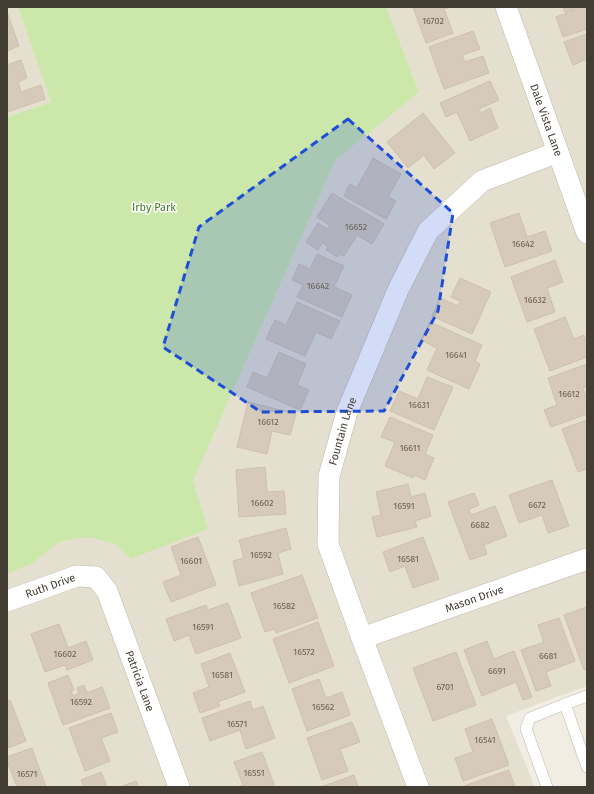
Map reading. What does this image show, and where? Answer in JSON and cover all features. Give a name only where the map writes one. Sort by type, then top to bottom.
[{"type":"street","name":"Dale Vista Lane","points":[[506,7],[587,233]]},
{"type":"street","name":"Fountain Lane","points":[[418,787],[328,544],[329,476],[347,412],[398,290],[428,231],[482,181],[558,152]]},
{"type":"street","name":"Mason Drive","points":[[362,638],[587,559]]},
{"type":"street","name":"Ruth Drive","points":[[7,601],[77,576],[96,577]]},
{"type":"street","name":"Patricia Lane","points":[[96,577],[107,591],[179,787]]},
{"type":"lane","points":[[547,787],[526,729],[530,718],[587,696]]},
{"type":"lane","points":[[565,704],[587,767]]},
{"type":"highlighted area","points":[[348,119],[453,213],[438,311],[384,411],[261,412],[163,347],[199,227]]},
{"type":"shaded area","points":[[7,7],[18,7],[51,102],[7,117]]},
{"type":"shaded area","points":[[386,7],[587,7],[587,686],[506,716],[535,787],[7,787],[7,574],[33,563],[59,542],[89,537],[115,544],[131,559],[208,529],[193,481],[335,161],[419,92]]},
{"type":"green space","name":"Irby Park","points":[[18,7],[386,7],[419,92],[335,161],[193,481],[208,529],[131,559],[115,544],[89,537],[59,542],[33,563],[7,574],[7,117],[51,102]]},
{"type":"building","points":[[413,7],[450,7],[444,9],[453,33],[426,43]]},
{"type":"building","points":[[563,7],[587,7],[587,29],[563,37],[556,17],[574,10],[565,12]]},
{"type":"building","points":[[7,12],[19,46],[7,51]]},
{"type":"building","points":[[473,31],[480,49],[462,55],[465,62],[483,56],[489,73],[444,89],[429,47]]},
{"type":"building","points":[[587,34],[587,59],[573,65],[564,42]]},
{"type":"building","points":[[21,60],[27,78],[18,82],[21,92],[41,85],[45,99],[7,112],[7,65]]},
{"type":"building","points":[[490,81],[499,100],[479,109],[481,113],[490,108],[498,128],[470,141],[457,112],[446,117],[440,103]]},
{"type":"building","points":[[423,113],[455,153],[434,169],[424,155],[408,168],[387,142]]},
{"type":"building","points":[[373,158],[401,174],[388,197],[396,201],[386,219],[344,196],[350,184],[357,188]]},
{"type":"building","points":[[332,193],[384,224],[372,244],[357,235],[344,256],[340,254],[337,257],[326,250],[328,246],[322,243],[318,250],[306,242],[318,223],[327,229],[330,225],[317,217]]},
{"type":"building","points":[[519,213],[527,237],[545,231],[552,251],[505,267],[490,223]]},
{"type":"building","points":[[317,254],[344,266],[334,287],[352,295],[342,317],[297,297],[303,285],[292,280],[299,264],[310,269]]},
{"type":"building","points":[[555,260],[563,282],[547,288],[555,312],[527,322],[511,277]]},
{"type":"building","points":[[460,278],[491,292],[472,334],[432,316],[440,298],[458,306],[460,301],[451,297]]},
{"type":"building","points":[[297,302],[340,321],[331,339],[316,332],[305,356],[266,339],[275,320],[286,325]]},
{"type":"building","points":[[565,317],[574,339],[584,335],[587,344],[587,357],[550,371],[534,329]]},
{"type":"building","points":[[430,322],[482,345],[475,361],[480,364],[469,389],[427,370],[437,348],[421,340]]},
{"type":"building","points":[[279,352],[306,364],[297,385],[309,390],[300,410],[247,387],[253,372],[267,378]]},
{"type":"building","points":[[587,364],[587,386],[583,388],[587,400],[587,414],[551,427],[544,410],[557,405],[548,378]]},
{"type":"building","points":[[427,377],[453,387],[434,430],[390,411],[399,391],[418,399]]},
{"type":"building","points":[[248,402],[296,414],[290,435],[272,431],[267,454],[237,447]]},
{"type":"building","points":[[390,417],[433,435],[425,454],[434,458],[425,480],[414,475],[413,478],[385,466],[395,442],[381,437]]},
{"type":"building","points":[[587,420],[587,469],[578,472],[562,429]]},
{"type":"building","points":[[265,467],[267,492],[284,491],[286,514],[239,517],[236,470]]},
{"type":"building","points":[[552,480],[569,526],[548,533],[542,515],[519,523],[509,495]]},
{"type":"building","points":[[408,484],[411,497],[425,493],[431,516],[415,521],[417,527],[377,537],[372,517],[381,515],[376,492]]},
{"type":"building","points":[[474,493],[479,505],[469,509],[471,515],[495,506],[507,536],[484,545],[487,554],[470,560],[448,502]]},
{"type":"building","points":[[286,528],[291,549],[278,553],[283,574],[239,586],[233,561],[244,558],[239,540]]},
{"type":"building","points":[[198,537],[216,585],[171,602],[163,582],[181,575],[171,547]]},
{"type":"building","points":[[423,537],[439,579],[413,588],[405,566],[390,572],[383,552]]},
{"type":"building","points":[[302,575],[318,618],[276,633],[275,629],[265,632],[251,593]]},
{"type":"building","points":[[228,603],[241,638],[196,654],[189,635],[174,641],[166,619],[206,605],[208,610]]},
{"type":"building","points":[[587,607],[587,669],[584,670],[564,615]]},
{"type":"building","points":[[559,618],[575,661],[546,672],[551,686],[536,691],[521,650],[544,642],[538,625]]},
{"type":"building","points":[[318,622],[334,666],[289,683],[273,639]]},
{"type":"building","points":[[59,624],[68,648],[86,641],[93,660],[67,670],[65,665],[45,672],[31,634]]},
{"type":"building","points":[[487,641],[494,659],[514,651],[532,697],[523,700],[516,682],[482,696],[464,650]]},
{"type":"building","points":[[456,652],[476,705],[433,721],[413,668]]},
{"type":"building","points":[[230,653],[245,692],[218,702],[220,706],[200,713],[193,693],[209,687],[201,664]]},
{"type":"building","points":[[68,675],[74,690],[71,691],[73,696],[79,693],[77,688],[84,685],[87,693],[102,687],[110,708],[63,725],[48,683]]},
{"type":"building","points":[[319,679],[326,698],[342,692],[350,715],[307,731],[292,689]]},
{"type":"building","points":[[10,700],[26,741],[8,748],[7,701]]},
{"type":"building","points":[[250,701],[253,710],[263,706],[275,738],[246,749],[240,730],[210,741],[202,718]]},
{"type":"building","points":[[111,713],[118,732],[101,738],[110,761],[85,771],[69,728]]},
{"type":"building","points":[[492,719],[509,765],[463,781],[455,758],[473,752],[465,729]]},
{"type":"building","points":[[352,722],[360,742],[340,749],[348,771],[322,780],[307,738]]},
{"type":"building","points":[[32,748],[46,787],[17,787],[7,761],[7,757]]},
{"type":"building","points":[[262,752],[275,787],[237,787],[243,785],[234,762]]},
{"type":"building","points":[[509,770],[515,787],[464,787],[464,786]]},
{"type":"building","points":[[101,772],[107,787],[84,787],[81,780]]},
{"type":"building","points":[[354,775],[358,787],[321,787]]},
{"type":"building","points":[[136,781],[139,787],[120,787]]}]
